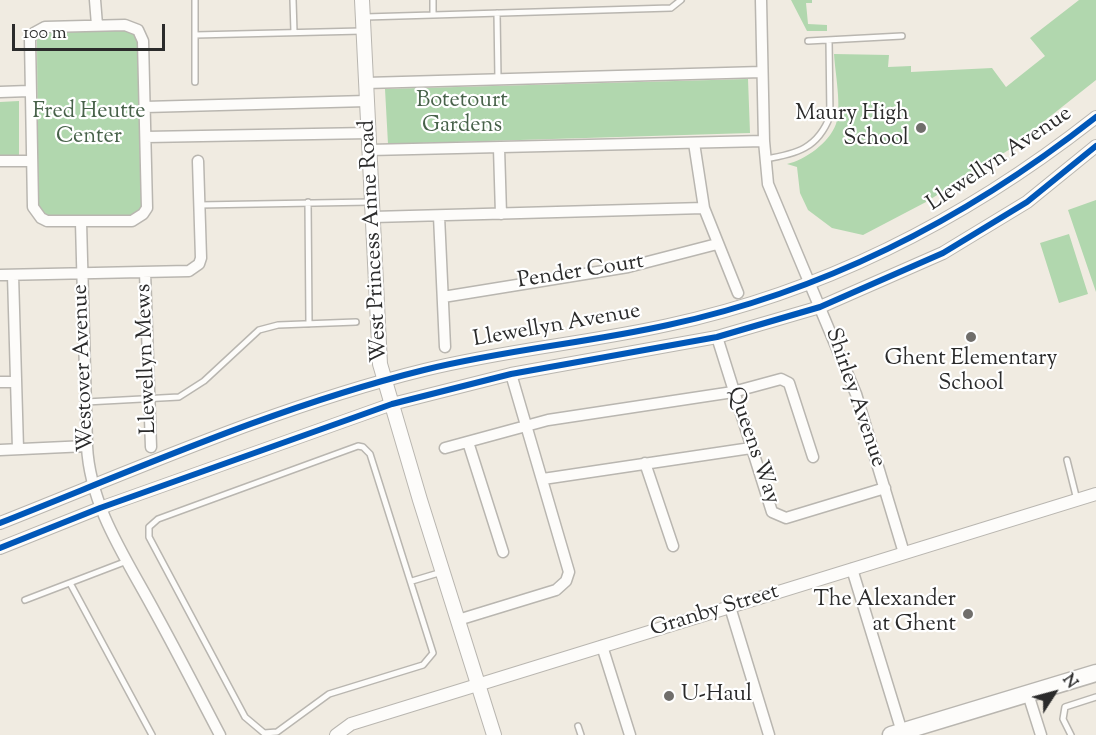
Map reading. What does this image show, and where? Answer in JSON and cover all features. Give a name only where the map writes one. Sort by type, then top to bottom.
[{"type":"main road","name":"West Princess Anne Road","points":[[362,0],[380,364],[442,572],[494,735]]},
{"type":"main road","points":[[897,733],[1096,673]]},
{"type":"street","points":[[95,0],[97,25]]},
{"type":"street","name":"Shirley Avenue","points":[[761,0],[764,141],[768,184],[856,394],[904,553]]},
{"type":"street","points":[[97,25],[132,26],[142,36],[148,203],[143,214],[132,221],[47,221],[36,213],[31,161],[28,46],[34,33],[45,27],[97,25]]},
{"type":"street","points":[[366,83],[762,72]]},
{"type":"street","points":[[0,92],[29,91]]},
{"type":"street","points":[[145,107],[367,102]]},
{"type":"street","name":"Llewellyn Avenue","points":[[0,523],[246,426],[385,381],[493,355],[668,326],[737,308],[809,283],[873,257],[968,207],[1027,169],[1096,117]]},
{"type":"street","points":[[146,137],[369,133]]},
{"type":"street","points":[[369,150],[764,141]]},
{"type":"street","points":[[694,142],[704,208],[738,293]]},
{"type":"street","name":"Llewellyn Avenue","points":[[0,548],[100,508],[392,404],[511,374],[717,337],[820,307],[943,253],[1027,202],[1096,146]]},
{"type":"street","points":[[499,148],[501,214]]},
{"type":"street","points":[[0,161],[31,161]]},
{"type":"street","name":"Llewellyn Mews","points":[[0,275],[189,271],[199,264],[198,161]]},
{"type":"street","points":[[373,217],[704,208]]},
{"type":"street","points":[[439,216],[445,347]]},
{"type":"street","name":"Westover Avenue","points":[[81,222],[87,447],[92,487],[127,561],[220,735]]},
{"type":"street","name":"Pender Court","points":[[443,297],[628,267],[717,244]]},
{"type":"street","name":"Llewellyn Mews","points":[[145,272],[151,447]]},
{"type":"street","points":[[13,275],[18,449]]},
{"type":"street","name":"Queens Way","points":[[717,337],[738,391],[751,448],[769,508],[778,517],[786,518],[885,488]]},
{"type":"street","points":[[458,620],[556,590],[566,580],[568,565],[543,479],[521,427],[511,374]]},
{"type":"street","points":[[445,448],[548,420],[738,391],[781,379],[789,383],[813,457]]},
{"type":"street","points":[[0,382],[16,382]]},
{"type":"street","points":[[468,442],[503,552]]},
{"type":"street","points":[[0,450],[87,447]]},
{"type":"street","points":[[543,479],[751,448]]},
{"type":"street","points":[[645,464],[673,546]]},
{"type":"street","name":"Granby Street","points":[[336,735],[478,684],[1096,494]]},
{"type":"street","points":[[852,569],[897,733]]},
{"type":"street","points":[[730,607],[769,735]]},
{"type":"street","points":[[602,646],[630,735]]},
{"type":"street","points":[[1028,694],[1041,735]]},
{"type":"lane","points":[[195,0],[195,82]]},
{"type":"lane","points":[[293,0],[294,32]]},
{"type":"lane","points":[[433,0],[433,15]]},
{"type":"lane","points":[[195,35],[294,32],[433,15],[671,8],[681,0]]},
{"type":"lane","points":[[497,13],[498,79]]},
{"type":"lane","points":[[808,42],[902,36]]},
{"type":"lane","points":[[765,159],[807,148],[825,127],[830,116],[828,40]]},
{"type":"lane","points":[[308,202],[309,324]]},
{"type":"lane","points":[[199,205],[372,202]]},
{"type":"lane","points":[[86,402],[168,400],[189,392],[259,330],[278,325],[356,322]]},
{"type":"lane","points":[[358,446],[363,447],[370,454],[412,581],[434,648],[427,663],[328,694],[277,732],[264,733],[245,717],[149,537],[149,527],[158,519],[233,490],[358,446]]},
{"type":"lane","points":[[1067,460],[1077,500]]},
{"type":"lane","points":[[25,600],[127,561]]},
{"type":"lane","points":[[412,581],[442,572]]},
{"type":"lane","points":[[70,583],[152,735]]},
{"type":"lane","points":[[1071,735],[1063,719],[1065,707],[1096,697]]},
{"type":"lane","points":[[578,726],[581,735]]},
{"type":"green space","points":[[791,0],[812,0],[812,3],[806,3],[808,24],[827,25],[827,31],[807,31]]},
{"type":"green space","points":[[1079,0],[1096,0],[1096,80],[1033,130],[1034,134],[926,202],[863,235],[832,228],[808,210],[800,193],[797,167],[787,164],[816,150],[828,138],[836,124],[838,99],[834,54],[889,55],[888,67],[911,66],[911,72],[992,68],[1006,87],[1045,56],[1030,38]]},
{"type":"green space","name":"Fred Heutte Center","points":[[123,29],[135,34],[138,39],[143,203],[141,209],[130,217],[46,217],[38,207],[37,40],[48,31]]},
{"type":"green space","name":"Botetourt Gardens","points":[[748,79],[750,133],[388,144],[385,89]]},
{"type":"green space","points":[[19,101],[19,155],[0,155],[0,102]]},
{"type":"green space","points":[[1096,200],[1096,292],[1068,210]]},
{"type":"green space","points":[[1069,234],[1088,294],[1059,303],[1040,243]]},
{"type":"cycle path","points":[[0,523],[209,439],[316,401],[370,385],[454,363],[668,325],[784,292],[840,271],[947,218],[998,187],[1096,117]]},
{"type":"cycle path","points":[[0,548],[100,508],[392,404],[511,374],[717,337],[820,307],[943,253],[1027,202],[1096,146]]},
{"type":"place","name":"Maury High School","points":[[921,128]]},
{"type":"place","name":"Ghent Elementary School","points":[[971,337]]},
{"type":"place","name":"The Alexander at Ghent","points":[[968,614]]},
{"type":"place","name":"U-Haul","points":[[669,696]]}]
